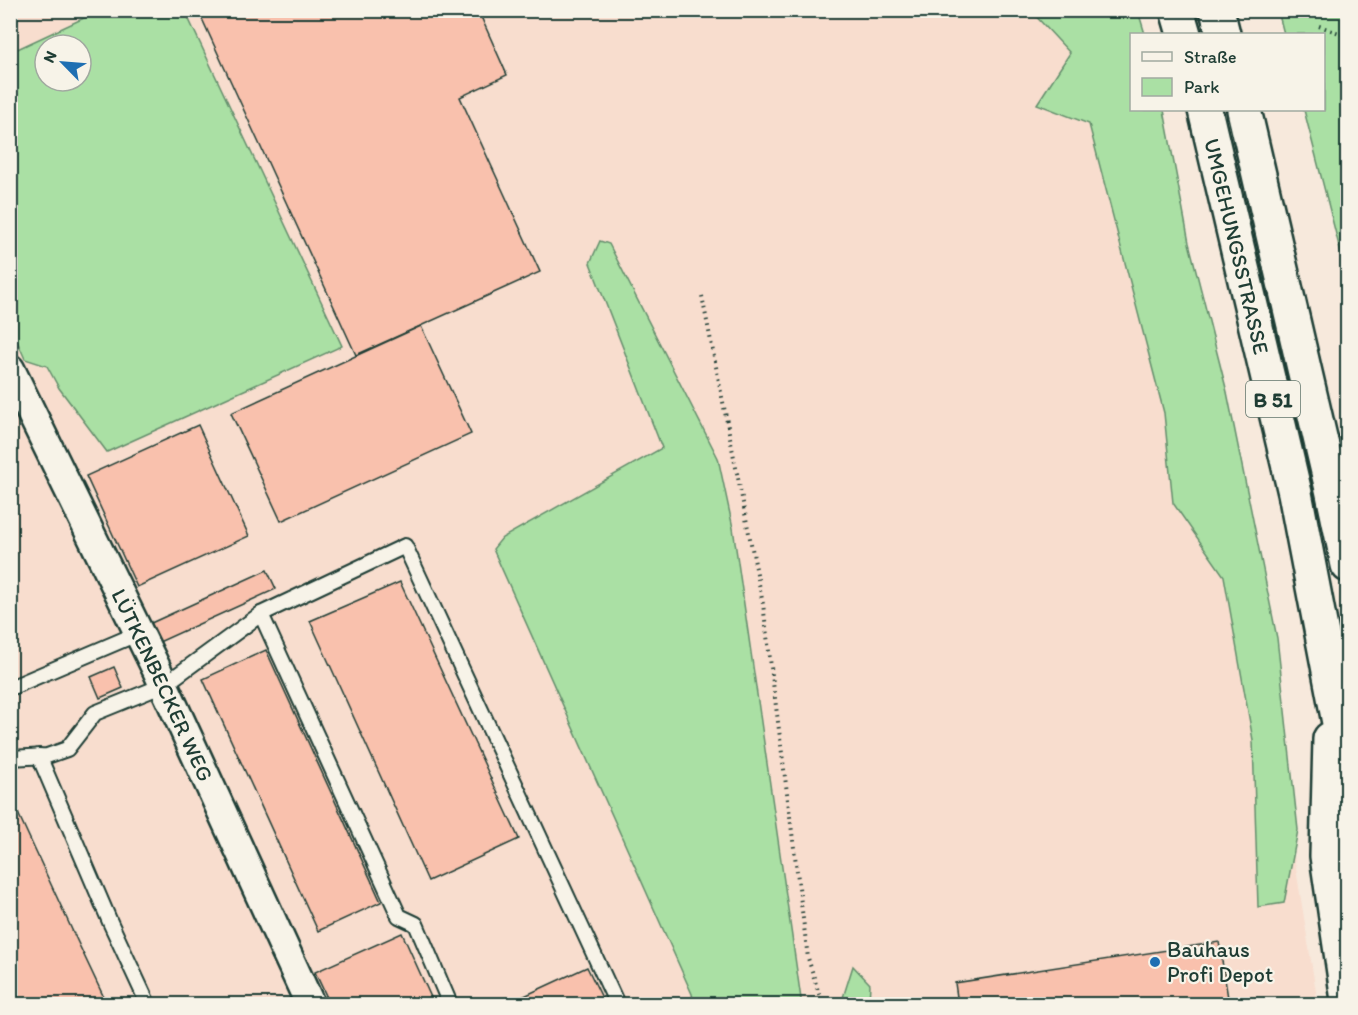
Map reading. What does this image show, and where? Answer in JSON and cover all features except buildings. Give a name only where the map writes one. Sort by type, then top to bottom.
[{"type":"highway","points":[[1178,10],[1184,33]]},
{"type":"highway","points":[[1217,10],[1223,33]]},
{"type":"highway","name":"UMGEHUNGSSTRASSE","points":[[1205,111],[1295,494],[1347,770]]},
{"type":"highway","name":"UMGEHUNGSSTRASSE","points":[[1244,111],[1332,489],[1347,565]]},
{"type":"highway","name":"B 51","points":[[1332,489],[1347,535]]},
{"type":"highway","name":"B 51","points":[[1332,692],[1327,856],[1347,1000]]},
{"type":"street","name":"LÜTKENBECKER WEG","points":[[10,369],[164,685],[310,1005]]},
{"type":"lane","points":[[10,758],[39,756],[67,749],[95,713],[164,685],[261,614],[405,546],[617,1005]]},
{"type":"lane","points":[[261,614],[399,916],[416,924],[450,1005]]},
{"type":"lane","points":[[10,688],[139,633]]},
{"type":"lane","points":[[39,756],[148,1005]]},
{"type":"path","points":[[1319,26],[1347,36]]},
{"type":"path","points":[[702,296],[763,604],[808,958],[822,1005]]},
{"type":"shaded area","points":[[10,11],[1081,11],[1268,696],[1318,1004],[11,1004]]},
{"type":"green space","points":[[101,10],[185,11],[342,346],[107,452],[59,388],[47,366],[25,359],[10,325],[11,52],[33,42],[33,93],[93,93],[93,33],[52,33]]},
{"type":"green space","points":[[1031,11],[1138,11],[1145,33],[1130,33],[1130,111],[1164,111],[1189,243],[1227,392],[1277,638],[1298,830],[1284,903],[1258,907],[1253,740],[1224,576],[1173,503],[1164,413],[1089,124],[1037,104],[1070,53]]},
{"type":"green space","points":[[1278,11],[1347,11],[1347,277],[1304,111],[1325,111],[1325,33],[1284,33]]},
{"type":"green space","points":[[600,241],[609,244],[718,458],[733,528],[801,999],[799,1004],[694,1004],[692,994],[493,549],[502,538],[662,448],[590,263]]},
{"type":"green space","points":[[853,966],[870,984],[869,1004],[841,1004]]},
{"type":"place","name":"Bauhaus Profi Depot","points":[[1155,962]]}]
